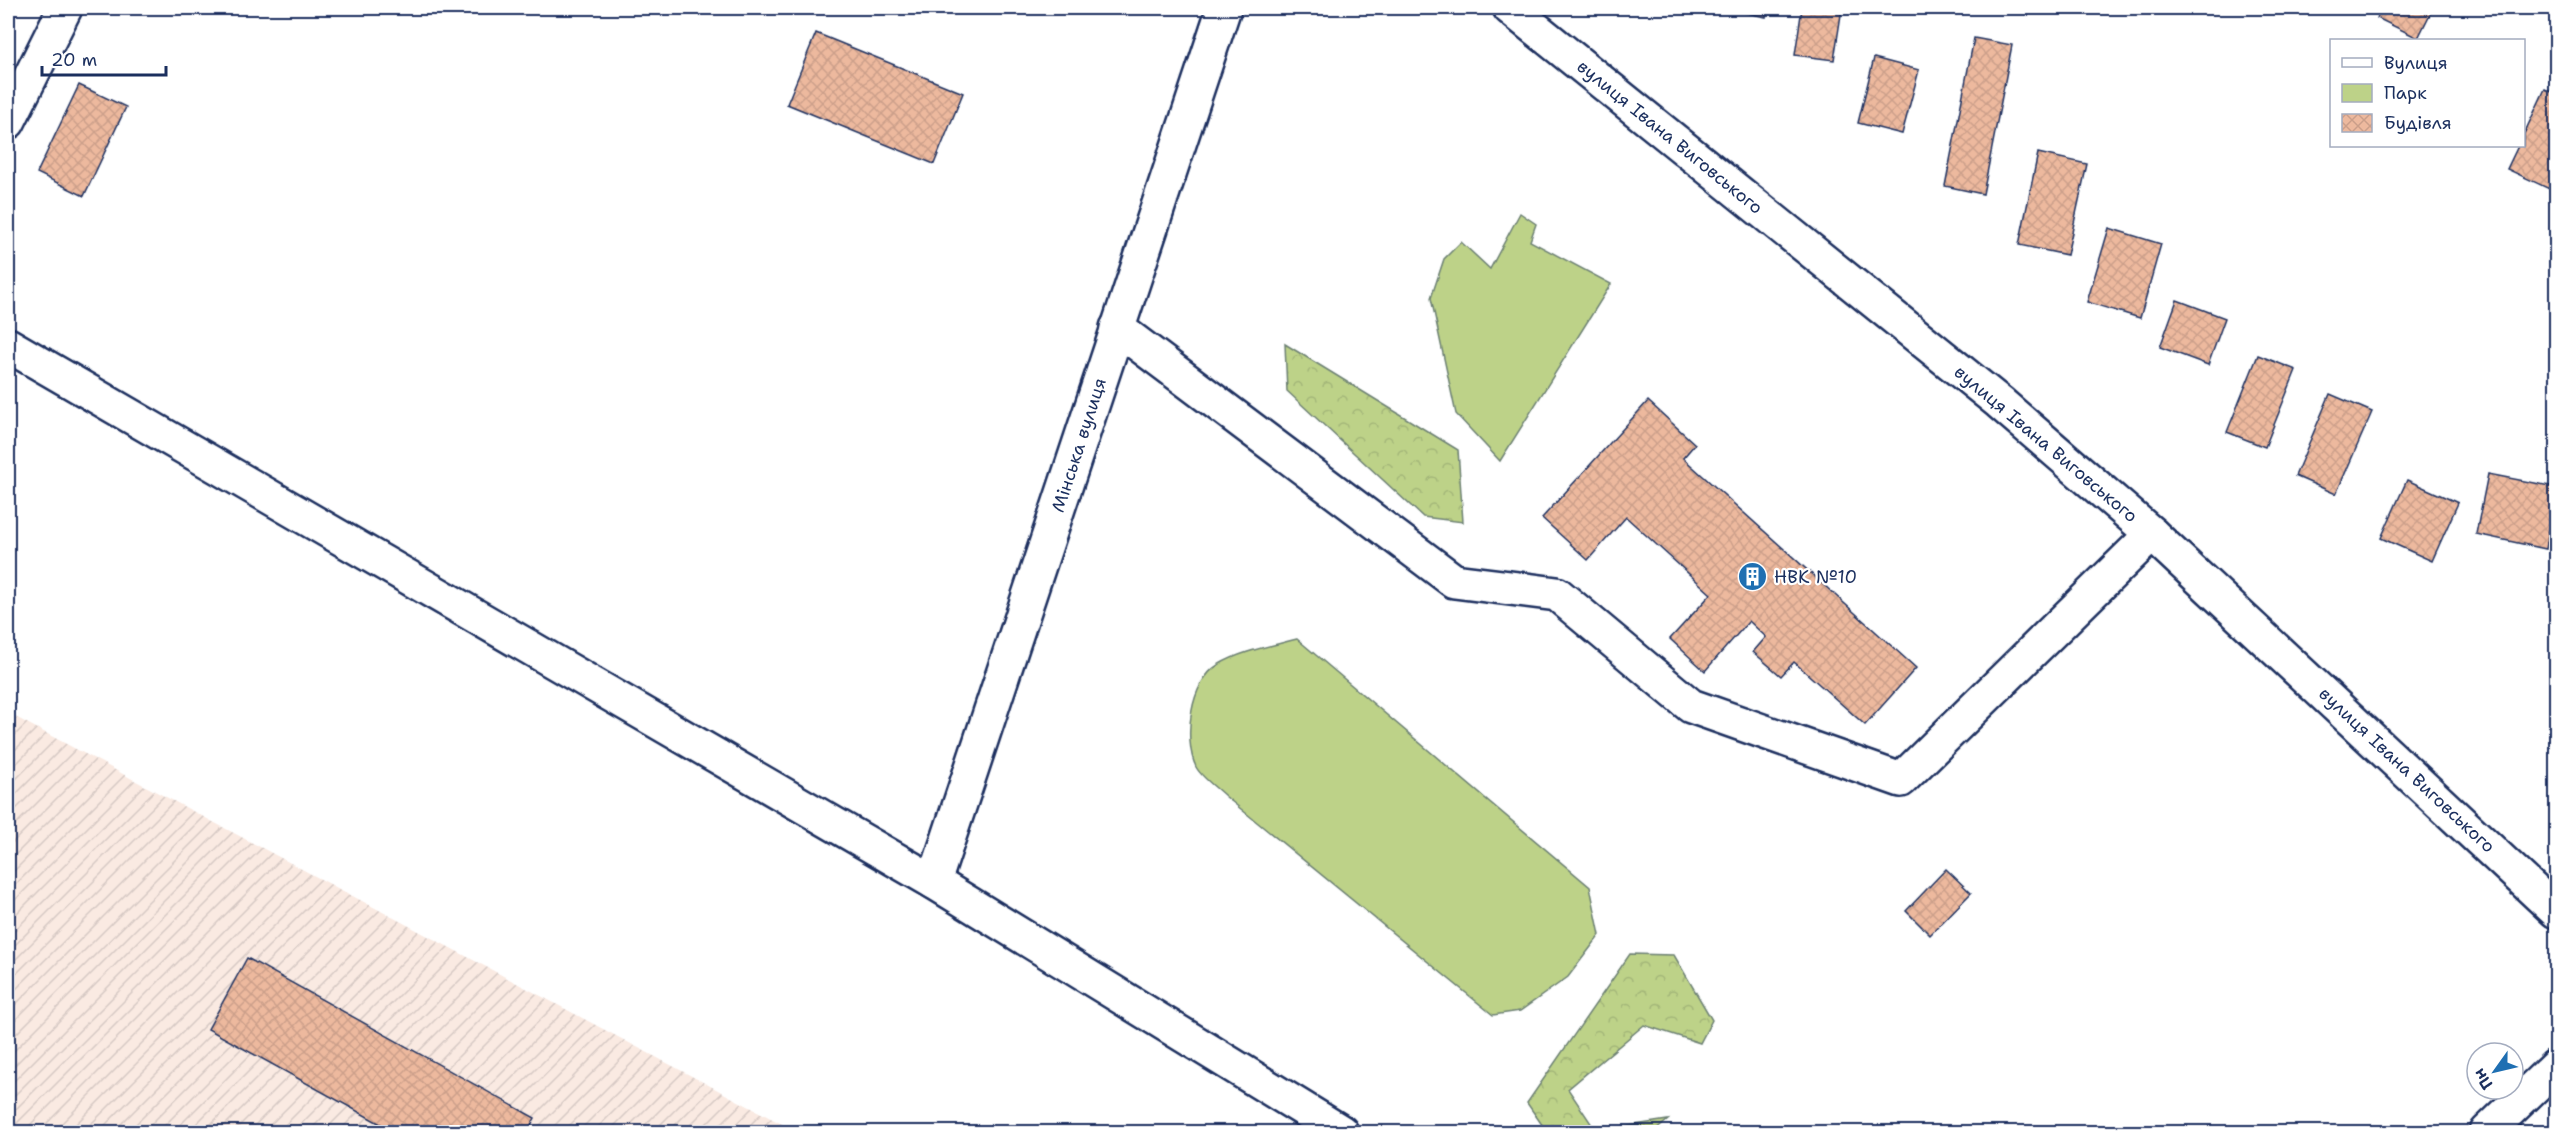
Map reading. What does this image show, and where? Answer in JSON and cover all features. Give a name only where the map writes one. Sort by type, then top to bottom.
[{"type":"street","points":[[8,122],[64,8]]},
{"type":"street","name":"Мінська вулиця","points":[[934,882],[1224,8]]},
{"type":"street","name":"вулиця Івана Виговського","points":[[1510,8],[1999,402],[2152,534],[2556,910]]},
{"type":"street","points":[[1118,328],[1454,581],[1557,594],[1691,706],[1901,780],[2152,534]]},
{"type":"street","points":[[8,345],[934,882],[1341,1132]]},
{"type":"street","points":[[2487,1132],[2556,1066]]},
{"type":"shaded area","points":[[8,713],[797,1132],[8,1132]]},
{"type":"green space","points":[[1520,213],[1536,224],[1530,241],[1611,284],[1500,461],[1456,414],[1431,298],[1444,259],[1461,242],[1490,269]]},
{"type":"green space","points":[[1285,344],[1458,450],[1463,522],[1423,517],[1287,391]]},
{"type":"green space","points":[[1297,639],[1590,887],[1600,935],[1568,977],[1520,1011],[1493,1015],[1225,796],[1198,771],[1192,755],[1190,727],[1195,697],[1208,673],[1236,656]]},
{"type":"green space","points":[[1630,954],[1674,955],[1712,1020],[1700,1043],[1644,1025],[1568,1089],[1596,1131],[1668,1120],[1654,1132],[1547,1132],[1527,1103]]},
{"type":"building","points":[[1724,8],[1767,8],[1766,17]]},
{"type":"building","points":[[1802,8],[1842,8],[1834,60],[1795,55]]},
{"type":"building","points":[[2382,8],[2433,8],[2418,38],[2377,18]]},
{"type":"building","points":[[816,33],[963,93],[934,164],[787,104]]},
{"type":"building","points":[[1974,38],[2012,45],[1983,194],[1945,186]]},
{"type":"building","points":[[1874,58],[1919,70],[1902,134],[1858,123]]},
{"type":"building","points":[[79,85],[126,107],[84,196],[37,173]]},
{"type":"building","points":[[2545,89],[2556,94],[2556,192],[2507,169],[2518,147],[2525,147],[2525,132]]},
{"type":"building","points":[[2038,153],[2087,164],[2067,255],[2019,245]]},
{"type":"building","points":[[2109,228],[2161,244],[2140,318],[2087,302]]},
{"type":"building","points":[[2177,300],[2225,318],[2208,365],[2160,347]]},
{"type":"building","points":[[2258,355],[2296,370],[2265,447],[2227,432]]},
{"type":"building","points":[[2330,394],[2372,412],[2336,494],[2295,476]]},
{"type":"building","name":"НВК №10","points":[[1648,401],[1695,444],[1683,458],[1916,668],[1865,725],[1794,662],[1781,676],[1753,652],[1766,637],[1749,621],[1705,671],[1670,639],[1711,594],[1626,517],[1588,560],[1542,518]]},
{"type":"building","points":[[2488,474],[2556,487],[2546,549],[2476,534]]},
{"type":"building","points":[[2407,480],[2458,503],[2432,561],[2381,538]]},
{"type":"building","points":[[1946,869],[1971,893],[1930,935],[1906,911]]},
{"type":"building","points":[[247,958],[535,1118],[527,1132],[395,1132],[208,1029]]},
{"type":"building","points":[[8,1046],[12,1047],[8,1077]]},
{"type":"place","name":"НВК №10","points":[[1753,577]]}]
